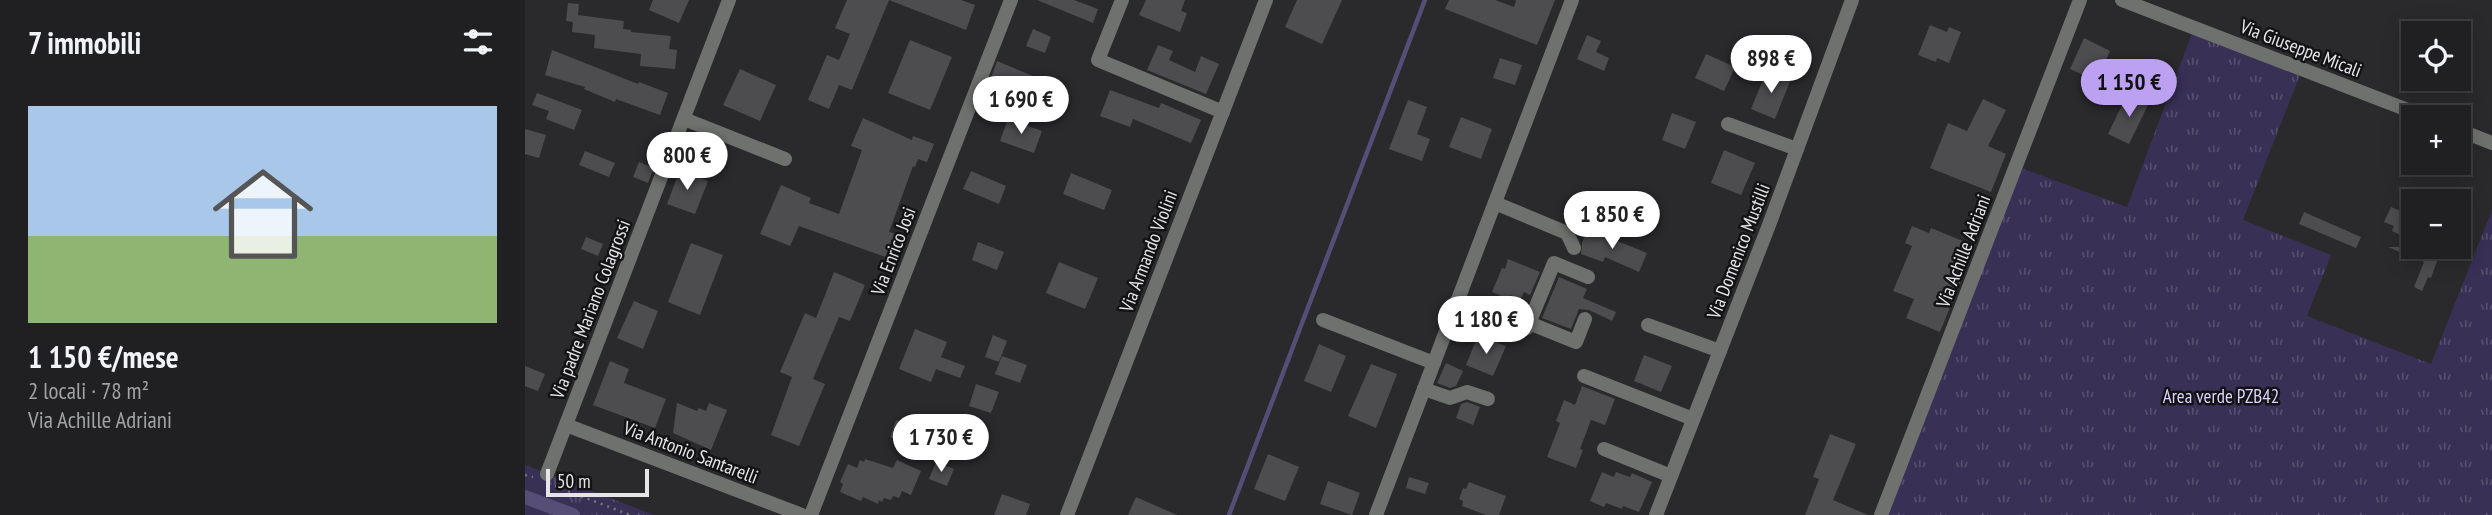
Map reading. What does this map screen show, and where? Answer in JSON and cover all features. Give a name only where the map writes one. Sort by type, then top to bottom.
[{"type":"street","name":"Via padre Mariano Colagrossi","points":[[544,479],[729,0]]},
{"type":"street","name":"Via Enrico Josi","points":[[811,515],[1011,0]]},
{"type":"street","points":[[1122,0],[1098,61],[1223,112]]},
{"type":"street","name":"Via Armando Violini","points":[[1067,515],[1266,0]]},
{"type":"street","points":[[1376,515],[1572,0]]},
{"type":"street","name":"Via Domenico Mustilli","points":[[1656,515],[1852,0]]},
{"type":"street","name":"Via Achille Adriani","points":[[1881,515],[2080,0]]},
{"type":"street","name":"Via Giuseppe Micali","points":[[2122,0],[2401,107]]},
{"type":"street","points":[[684,119],[785,159]]},
{"type":"street","points":[[1728,124],[1797,149]]},
{"type":"street","points":[[2471,135],[2492,143]]},
{"type":"street","points":[[1495,203],[1567,233],[1574,248]]},
{"type":"street","points":[[1457,301],[1527,328],[1554,263],[1588,277]]},
{"type":"street","points":[[1529,323],[1576,342],[1585,318]]},
{"type":"street","points":[[1322,320],[1434,363]]},
{"type":"street","points":[[1648,325],[1720,351]]},
{"type":"street","points":[[1584,376],[1693,419]]},
{"type":"street","points":[[1424,389],[1450,398],[1467,392],[1488,399]]},
{"type":"street","name":"Via Antonio Santarelli","points":[[566,425],[802,515]]},
{"type":"street","points":[[1604,449],[1671,476]]},
{"type":"path","points":[[525,475],[544,479],[630,515]]},
{"type":"green space","name":"Area verde PZB42","points":[[2194,28],[2302,70],[2243,220],[2331,255],[2307,316],[2431,364],[2492,210],[2492,515],[1881,515],[2016,166],[2127,207]]},
{"type":"green space","points":[[525,465],[654,515],[525,515]]},
{"type":"building","points":[[653,0],[689,0],[679,23],[649,10]]},
{"type":"building","points":[[847,0],[889,0],[852,90],[839,85],[829,109],[808,100],[827,55],[839,60],[850,34],[835,28]]},
{"type":"building","points":[[889,0],[961,0],[975,5],[966,30]]},
{"type":"building","points":[[1037,0],[1074,0],[1098,9],[1093,23]]},
{"type":"building","points":[[1146,0],[1185,0],[1181,11],[1187,13],[1180,32],[1139,15]]},
{"type":"building","points":[[1297,0],[1342,0],[1322,44],[1285,27]]},
{"type":"building","points":[[1449,0],[1495,0],[1514,7],[1516,0],[1555,0],[1537,45],[1445,9]]},
{"type":"building","points":[[568,3],[579,4],[578,15],[624,21],[623,29],[631,32],[671,36],[669,49],[677,50],[675,69],[640,66],[641,54],[594,48],[595,35],[572,32],[573,22],[566,21]]},
{"type":"building","points":[[1930,25],[1947,32],[1949,27],[1961,32],[1949,63],[1937,58],[1936,62],[1918,55]]},
{"type":"building","points":[[1033,29],[1051,37],[1045,53],[1026,46]]},
{"type":"building","points":[[1587,35],[1601,41],[1596,52],[1609,58],[1604,71],[1577,59]]},
{"type":"building","points":[[2084,38],[2110,51],[2096,81],[2070,69]]},
{"type":"building","points":[[910,40],[952,57],[930,110],[888,93]]},
{"type":"building","points":[[1158,45],[1173,51],[1169,60],[1195,72],[1201,56],[1219,64],[1206,94],[1147,70]]},
{"type":"building","points":[[552,50],[668,93],[660,115],[616,99],[615,102],[584,89],[585,87],[545,75]]},
{"type":"building","points":[[1706,54],[1735,67],[1724,91],[1695,78]]},
{"type":"building","points":[[1500,58],[1522,65],[1515,85],[1493,78]]},
{"type":"building","points":[[997,61],[1062,88],[1053,110],[989,84]]},
{"type":"building","points":[[740,69],[776,85],[760,121],[723,105]]},
{"type":"building","points":[[1772,71],[1791,79],[1775,119],[1751,109],[1765,75],[1769,77]]},
{"type":"building","points":[[1110,90],[1159,108],[1161,103],[1201,120],[1191,143],[1133,119],[1130,127],[1100,116]]},
{"type":"building","points":[[537,93],[582,110],[574,130],[546,119],[549,111],[532,105]]},
{"type":"building","points":[[2128,93],[2149,103],[2129,144],[2108,134]]},
{"type":"building","points":[[1983,99],[2006,110],[1988,146],[2006,154],[1991,192],[1930,168],[1948,123],[1967,131]]},
{"type":"building","points":[[1408,100],[1427,107],[1417,134],[1430,139],[1422,161],[1389,149]]},
{"type":"building","points":[[1672,113],[1696,122],[1685,149],[1662,140]]},
{"type":"building","points":[[1461,117],[1492,129],[1481,159],[1449,147]]},
{"type":"building","points":[[863,118],[912,140],[913,136],[934,144],[927,162],[918,159],[915,167],[913,166],[889,232],[897,234],[888,258],[799,226],[790,246],[760,234],[781,185],[811,198],[809,203],[839,214],[862,150],[851,146]]},
{"type":"building","points":[[1008,119],[1042,131],[1034,153],[1000,141]]},
{"type":"building","points":[[525,129],[546,135],[539,158],[525,154]]},
{"type":"building","points":[[1724,150],[1755,163],[1741,195],[1711,183]]},
{"type":"building","points":[[585,151],[615,163],[609,177],[579,165]]},
{"type":"building","points":[[639,162],[654,168],[648,183],[633,177]]},
{"type":"building","points":[[680,170],[708,181],[695,214],[667,204]]},
{"type":"building","points":[[971,171],[1006,186],[999,204],[963,189]]},
{"type":"building","points":[[1071,173],[1112,190],[1104,210],[1063,194]]},
{"type":"building","points":[[2391,207],[2401,211],[2401,235],[2392,231],[2394,226],[2384,222]]},
{"type":"building","points":[[2304,212],[2361,237],[2356,248],[2299,224]]},
{"type":"building","points":[[1912,226],[1929,233],[1931,228],[1975,246],[1940,332],[1906,318],[1914,299],[1893,291],[1912,246],[1905,243]]},
{"type":"building","points":[[1588,229],[1647,253],[1639,272],[1605,257],[1603,262],[1581,254]]},
{"type":"building","points":[[586,237],[603,244],[598,256],[581,249]]},
{"type":"building","points":[[978,242],[1004,252],[997,270],[972,260]]},
{"type":"building","points":[[691,243],[723,255],[700,315],[668,302]]},
{"type":"building","points":[[2388,247],[2401,247],[2401,252]]},
{"type":"building","points":[[1508,259],[1540,272],[1530,295],[1524,292],[1520,300],[1510,295],[1508,299],[1492,292]]},
{"type":"building","points":[[2417,259],[2438,259],[2431,278],[2428,277],[2422,291],[2414,287],[2424,262]]},
{"type":"building","points":[[1059,262],[1098,278],[1085,309],[1046,293]]},
{"type":"building","points":[[834,272],[865,285],[850,321],[839,317],[813,379],[825,384],[799,446],[771,435],[792,377],[780,372],[805,313],[816,318]]},
{"type":"building","points":[[1559,277],[1587,289],[1583,298],[1616,312],[1612,321],[1589,310],[1579,309],[1571,329],[1542,318]]},
{"type":"building","points":[[634,301],[658,311],[643,349],[617,338]]},
{"type":"building","points":[[915,329],[947,342],[941,357],[965,366],[960,378],[936,369],[931,382],[899,369]]},
{"type":"building","points":[[993,335],[1007,341],[999,362],[985,357]]},
{"type":"building","points":[[1477,338],[1506,346],[1493,376],[1466,365]]},
{"type":"building","points":[[1319,344],[1346,356],[1331,392],[1304,381]]},
{"type":"building","points":[[1644,355],[1672,366],[1661,392],[1634,381]]},
{"type":"building","points":[[1002,356],[1027,365],[1020,383],[995,374]]},
{"type":"building","points":[[610,361],[629,369],[624,383],[666,399],[655,428],[593,405]]},
{"type":"building","points":[[1446,363],[1463,371],[1456,386],[1450,388],[1437,383]]},
{"type":"building","points":[[1371,364],[1397,374],[1376,428],[1348,416]]},
{"type":"building","points":[[525,366],[545,374],[538,391],[525,386]]},
{"type":"building","points":[[976,384],[999,392],[991,413],[969,406]]},
{"type":"building","points":[[1582,386],[1615,399],[1605,425],[1591,420],[1576,468],[1547,457],[1560,423],[1556,421],[1564,400],[1575,405]]},
{"type":"building","points":[[1467,402],[1480,407],[1473,425],[1456,418],[1461,404]]},
{"type":"building","points":[[677,403],[697,411],[699,408],[706,411],[709,403],[727,410],[711,450],[673,433]]},
{"type":"building","points":[[896,420],[923,430],[916,447],[890,437]]},
{"type":"building","points":[[1830,434],[1856,444],[1833,500],[1868,515],[1805,515],[1819,479],[1813,477]]},
{"type":"building","points":[[1268,454],[1299,467],[1285,501],[1254,489]]},
{"type":"building","points":[[865,459],[893,468],[897,460],[921,471],[911,495],[902,491],[899,498],[884,498],[882,502],[879,500],[878,504],[863,497],[861,501],[840,492],[843,484],[840,482],[848,464],[857,468],[860,460],[864,462]]},
{"type":"building","points":[[936,462],[954,469],[947,486],[929,479]]},
{"type":"building","points":[[1602,472],[1614,477],[1616,472],[1630,477],[1632,473],[1652,482],[1639,512],[1606,503],[1604,507],[1590,501]]},
{"type":"building","points":[[1409,477],[1429,483],[1425,494],[1406,488]]},
{"type":"building","points":[[1328,481],[1360,493],[1352,515],[1320,504]]},
{"type":"building","points":[[1469,482],[1506,496],[1499,515],[1486,515],[1462,506],[1463,501],[1459,499],[1463,488],[1466,489]]},
{"type":"building","points":[[1002,494],[1030,504],[1026,515],[994,515]]},
{"type":"building","points":[[1136,497],[1177,515],[1128,515]]},
{"type":"waterway","points":[[1229,515],[1425,0]]},
{"type":"waterway","points":[[525,497],[573,515]]}]
